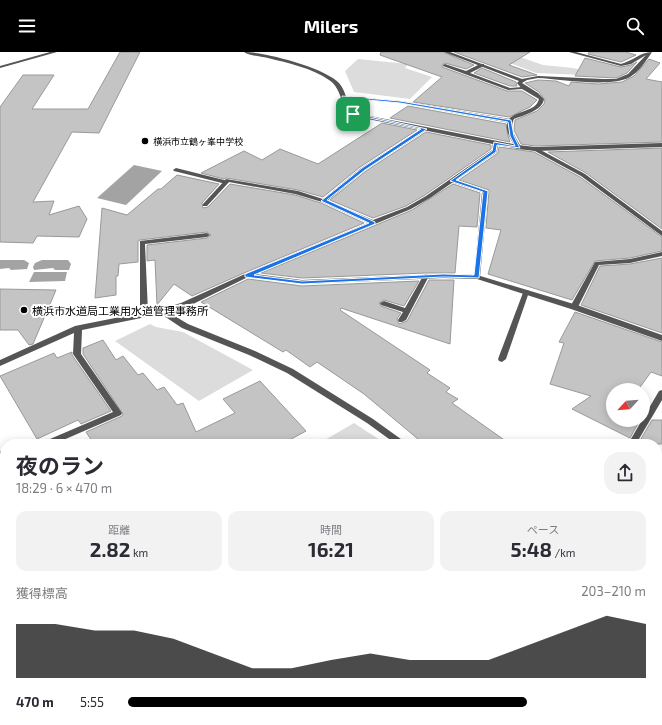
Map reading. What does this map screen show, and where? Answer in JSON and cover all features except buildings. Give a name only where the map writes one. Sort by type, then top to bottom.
[{"type":"street","points":[[0,68],[55,52]]},
{"type":"street","points":[[246,52],[318,72],[331,78],[340,88],[348,110],[353,114],[518,148],[535,149],[662,145]]},
{"type":"street","points":[[446,52],[521,80],[528,77],[590,80],[620,79],[628,77],[650,52]]},
{"type":"street","points":[[571,52],[621,64],[629,63],[647,52]]},
{"type":"street","points":[[445,65],[510,89],[522,88],[539,95],[542,99],[541,103],[535,108],[512,118],[510,121]]},
{"type":"street","points":[[465,73],[482,65]]},
{"type":"street","points":[[521,80],[519,83],[522,88]]},
{"type":"street","points":[[343,97],[400,102],[510,121]]},
{"type":"street","points":[[510,121],[512,136],[518,148]]},
{"type":"street","points":[[324,201],[363,169],[424,129]]},
{"type":"street","points":[[0,363],[78,328],[184,305],[247,275],[409,208],[452,181],[495,151],[495,143]]},
{"type":"street","points":[[535,149],[583,175],[662,234]]},
{"type":"street","points":[[176,170],[226,182],[228,180],[296,192],[324,201],[374,223]]},
{"type":"street","points":[[452,181],[485,191],[477,277]]},
{"type":"street","points":[[205,205],[226,182]]},
{"type":"street","points":[[144,314],[142,242],[207,235]]},
{"type":"street","points":[[574,307],[596,263],[630,261],[662,254]]},
{"type":"street","points":[[247,275],[302,282],[426,276],[477,277],[574,307],[662,338]]},
{"type":"street","points":[[402,320],[426,276]]},
{"type":"street","points":[[502,360],[526,292]]},
{"type":"street","points":[[384,303],[407,310]]},
{"type":"street","points":[[162,311],[185,326],[290,370],[370,421],[395,439]]},
{"type":"street","points":[[58,439],[118,413],[77,354],[78,328]]},
{"type":"street","points":[[635,439],[662,393]]},
{"type":"shaded area","points":[[517,56],[543,65],[573,68],[605,76],[536,73],[502,60]]},
{"type":"shaded area","points":[[358,59],[408,64],[405,68],[432,77],[410,99],[354,92],[345,71]]},
{"type":"shaded area","points":[[134,165],[162,171],[126,205],[97,198]]},
{"type":"shaded area","points":[[0,260],[24,260],[29,263],[27,269],[0,269]]},
{"type":"shaded area","points":[[42,260],[68,260],[71,264],[69,270],[55,270],[53,268],[34,270],[33,267],[35,263]]},
{"type":"shaded area","points":[[34,272],[67,272],[65,281],[29,282]]},
{"type":"shaded area","points":[[150,324],[156,327],[183,332],[253,370],[199,401],[115,341]]},
{"type":"shaded area","points":[[354,423],[378,439],[327,439]]},
{"type":"place","name":"横浜市立鶴ヶ峯中学校","points":[[145,141]]},
{"type":"place","name":"横浜市水道局工業用水道管理事務所","points":[[24,310]]},
{"type":"route","points":[[343,97],[400,102],[510,121],[509,123],[512,136],[518,148],[495,143],[495,151],[452,181],[485,191],[477,277],[443,276],[302,282],[247,275],[374,223],[324,201],[363,169],[424,129],[353,114],[348,110],[343,97]]}]
